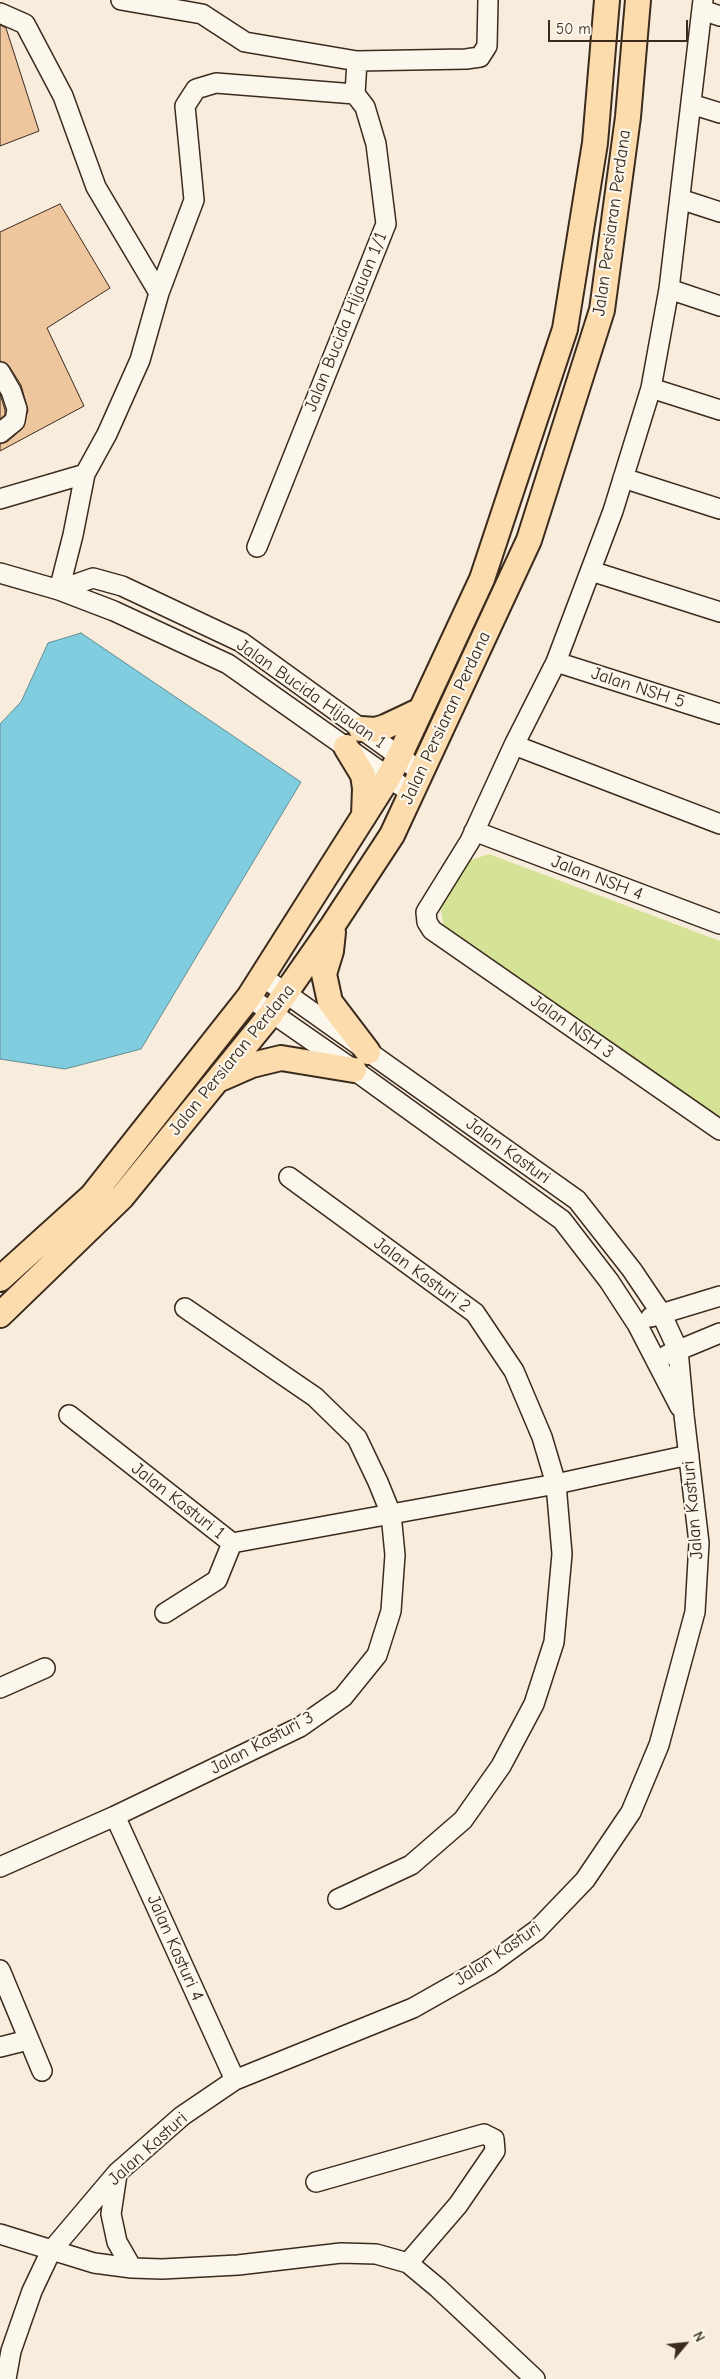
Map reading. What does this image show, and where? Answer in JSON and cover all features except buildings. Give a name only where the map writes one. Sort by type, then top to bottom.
[{"type":"main road","name":"Jalan Persiaran Perdana","points":[[0,1279],[92,1196],[249,997],[388,778],[399,757],[482,579],[565,329],[595,143],[607,0]]},
{"type":"main road","name":"Jalan Persiaran Perdana","points":[[0,1315],[122,1196],[272,1014],[392,835],[529,540],[602,310],[628,117],[638,0]]},
{"type":"main road","points":[[364,816],[365,788],[354,738],[385,727],[421,710]]},
{"type":"main road","points":[[333,925],[331,951],[324,974],[330,1002],[368,1052]]},
{"type":"main road","points":[[215,1082],[252,1065],[281,1058],[354,1070]]},
{"type":"street","points":[[121,0],[202,14],[245,42],[357,61],[466,59],[480,57],[486,46],[488,0]]},
{"type":"street","points":[[474,831],[514,745],[556,662],[591,571],[651,388],[669,289],[702,5],[720,16]]},
{"type":"street","points":[[0,13],[25,24],[63,96],[96,187],[159,293]]},
{"type":"street","points":[[58,590],[73,535],[84,474],[107,434],[140,360],[159,293],[194,200],[185,106],[196,89],[216,83],[355,94],[357,61]]},
{"type":"street","name":"Jalan Bucida Hijauan 1/1","points":[[257,547],[386,224],[376,144],[365,107],[355,94]]},
{"type":"street","points":[[691,104],[720,113]]},
{"type":"street","points":[[680,199],[720,212]]},
{"type":"street","points":[[669,289],[720,306]]},
{"type":"street","points":[[0,372],[11,391],[17,409],[15,421],[0,433]]},
{"type":"street","points":[[651,388],[720,410]]},
{"type":"street","points":[[0,499],[25,494],[84,474]]},
{"type":"street","points":[[623,478],[720,509]]},
{"type":"street","points":[[591,571],[720,612]]},
{"type":"street","name":"Jalan Bucida Hijauan 1","points":[[0,572],[58,590],[114,611],[228,664],[354,738],[399,757],[416,783]]},
{"type":"street","name":"Jalan Bucida Hijauan 1","points":[[58,590],[93,578],[122,586],[241,642],[354,738],[388,778],[416,783]]},
{"type":"street","name":"Jalan NSH 5","points":[[556,662],[720,714]]},
{"type":"street","points":[[514,745],[720,824]]},
{"type":"street","name":"Jalan NSH 3","points":[[474,831],[426,912],[427,922],[432,930],[720,1130]]},
{"type":"street","name":"Jalan NSH 4","points":[[474,831],[720,924]]},
{"type":"street","name":"Jalan Kasturi","points":[[6,2379],[11,2351],[32,2291],[51,2251],[117,2173],[182,2116],[235,2080],[413,2008],[481,1969],[538,1930],[586,1880],[631,1812],[659,1745],[696,1612],[699,1543],[678,1350],[661,1313],[632,1270],[576,1200],[263,976]]},
{"type":"street","name":"Jalan Kasturi","points":[[249,997],[562,1220],[609,1281],[637,1324],[684,1415]]},
{"type":"street","name":"Jalan Kasturi 2","points":[[289,1177],[475,1313],[514,1371],[542,1437],[556,1484],[562,1554],[554,1642],[534,1704],[501,1766],[463,1820],[411,1865],[338,1899]]},
{"type":"street","points":[[637,1324],[661,1313],[720,1296]]},
{"type":"street","name":"Jalan Kasturi 3","points":[[0,1867],[115,1816],[300,1726],[342,1697],[377,1655],[391,1611],[395,1555],[391,1514],[357,1438],[315,1397],[185,1308]]},
{"type":"street","points":[[654,1359],[720,1333]]},
{"type":"street","name":"Jalan Kasturi 1","points":[[68,1415],[232,1543],[217,1580],[165,1614]]},
{"type":"street","points":[[232,1543],[556,1484],[689,1455]]},
{"type":"street","points":[[0,1688],[44,1668]]},
{"type":"street","name":"Jalan Kasturi 4","points":[[115,1816],[235,2080]]},
{"type":"street","points":[[0,1970],[42,2071]]},
{"type":"street","points":[[0,2047],[28,2040]]},
{"type":"street","points":[[316,2182],[484,2134],[494,2139],[495,2151],[458,2205],[408,2263]]},
{"type":"street","points":[[117,2173],[111,2214],[118,2242],[132,2268]]},
{"type":"street","points":[[0,2234],[51,2251],[94,2262],[132,2268],[162,2269],[238,2265],[340,2253],[376,2254],[408,2263],[438,2288],[535,2379]]},
{"type":"green space","points":[[489,854],[720,941],[720,1121],[444,929],[440,904],[465,862]]},
{"type":"water","points":[[81,633],[301,782],[141,1049],[65,1069],[0,1059],[0,724],[21,702],[48,643]]}]
